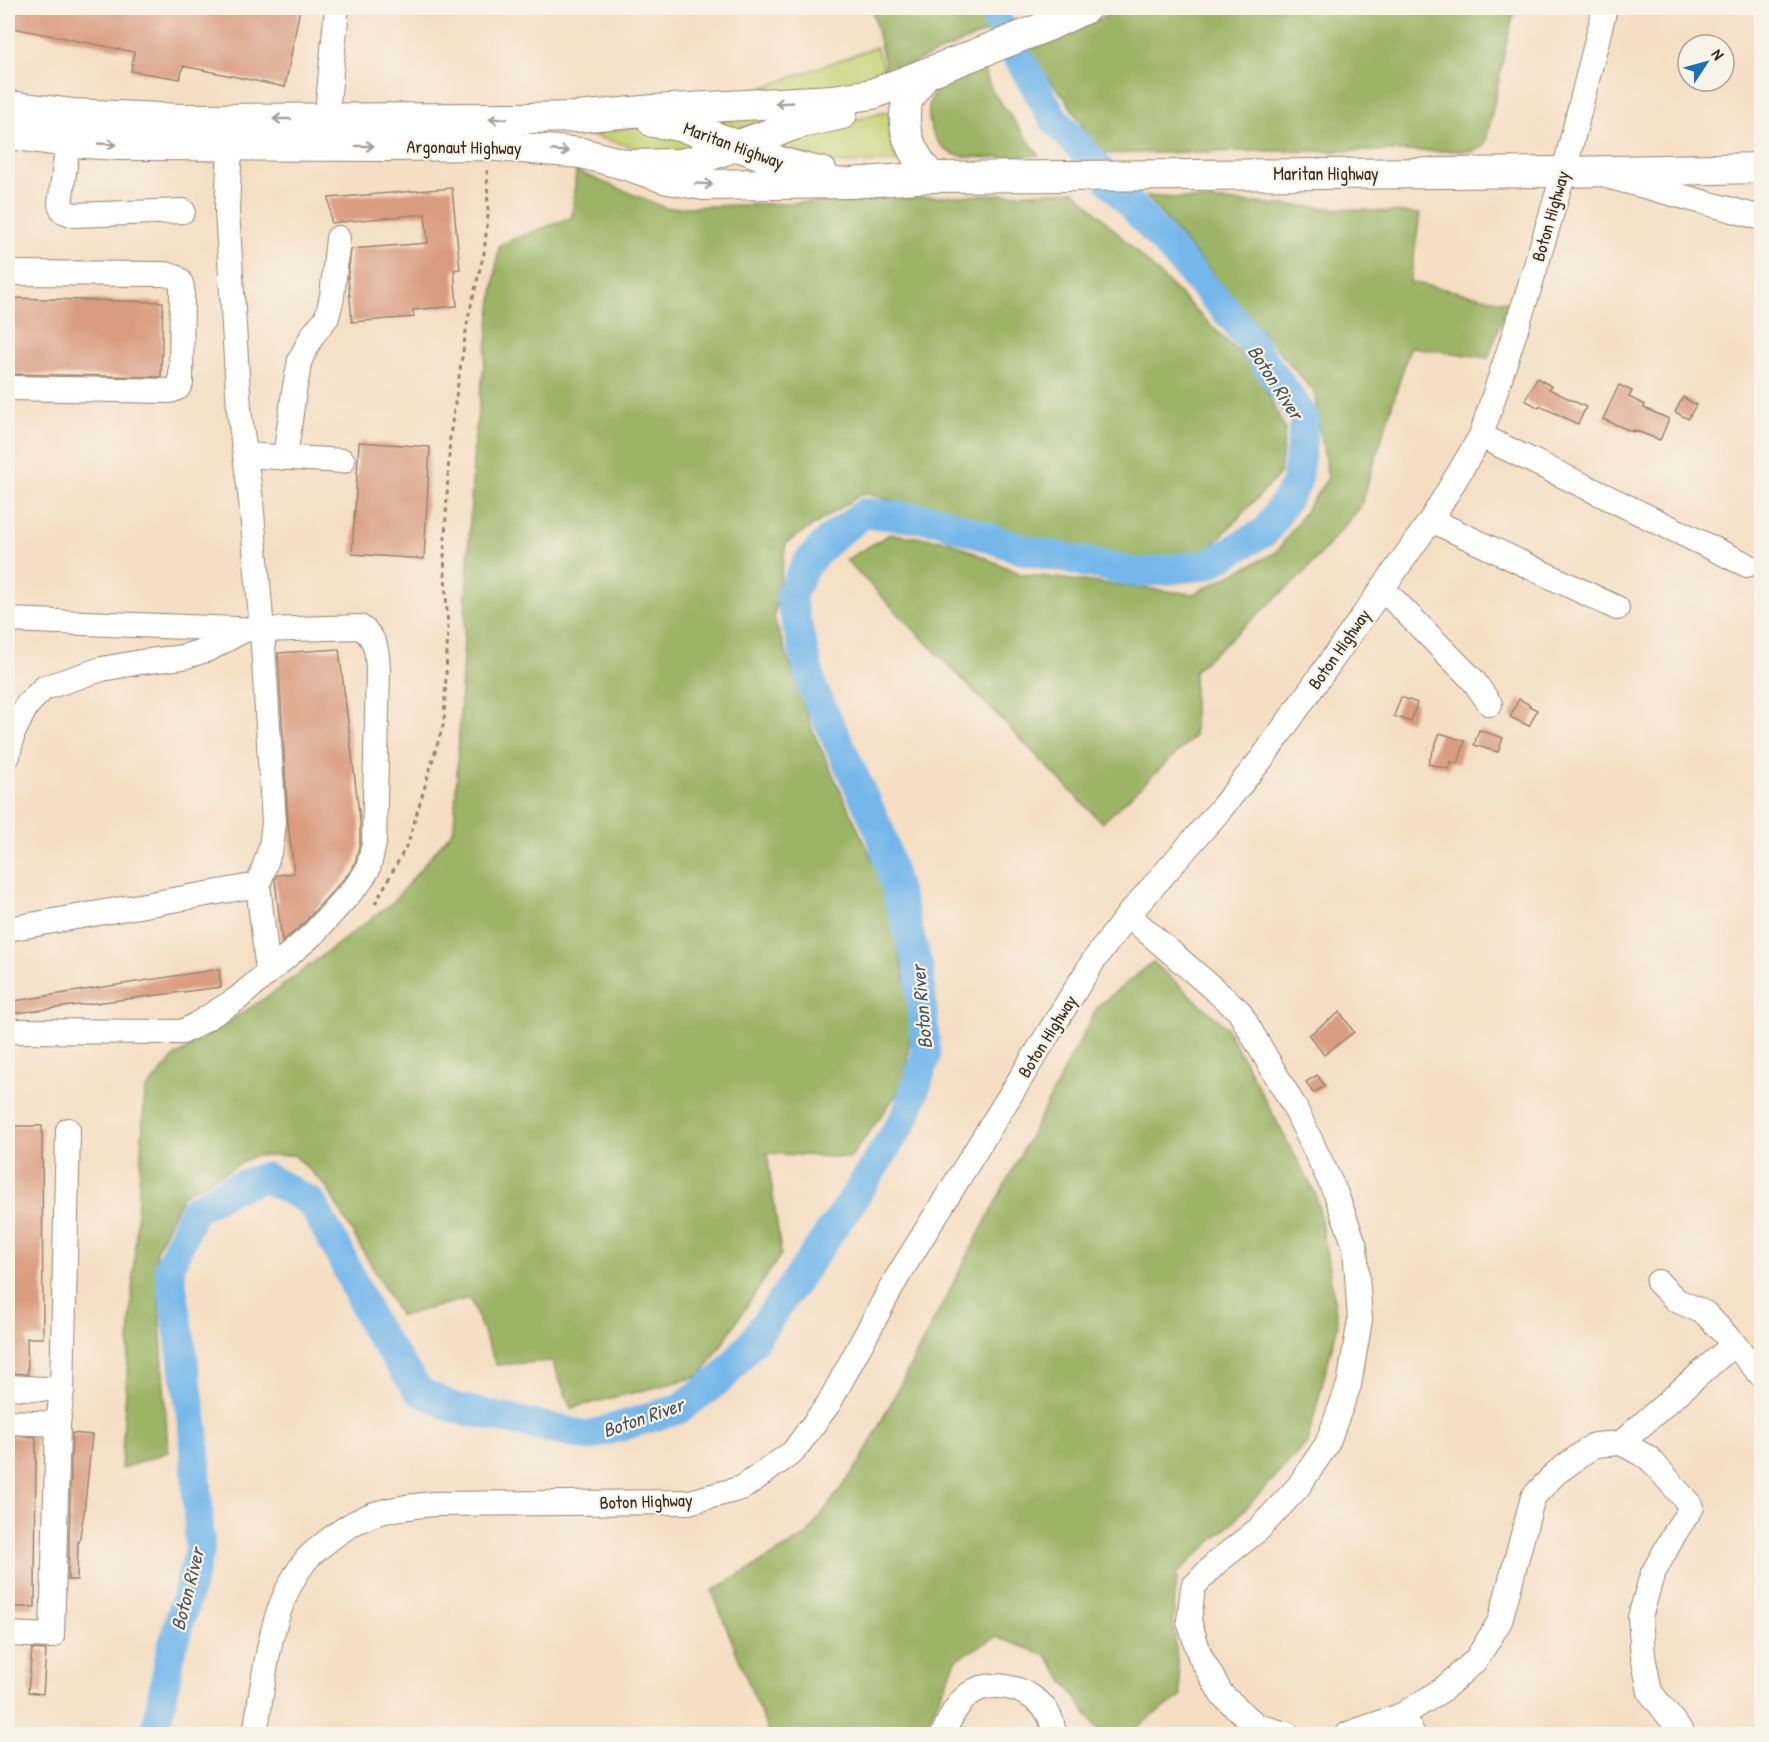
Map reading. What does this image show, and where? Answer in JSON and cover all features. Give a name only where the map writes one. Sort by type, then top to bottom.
[{"type":"main road","name":"Argonaut Highway","points":[[326,133],[833,100],[872,93],[914,78],[1050,25],[1086,8]]},
{"type":"main road","name":"Argonaut Highway","points":[[8,134],[146,121],[231,132],[326,133],[581,153],[627,165],[680,164],[712,156],[797,124],[849,112],[878,99],[914,78]]},
{"type":"main road","points":[[914,78],[905,123],[907,136],[911,149],[931,177]]},
{"type":"main road","name":"Argonaut Highway","points":[[8,106],[70,128]]},
{"type":"main road","name":"Maritan Highway","points":[[577,117],[672,123],[700,130],[787,164],[817,172],[891,179]]},
{"type":"main road","name":"Maritan Highway","points":[[627,165],[668,179],[704,184],[851,183],[931,177],[1577,172],[1761,168]]},
{"type":"street","points":[[326,133],[337,8]]},
{"type":"street","name":"Boton Highway","points":[[255,1734],[273,1633],[291,1584],[307,1559],[348,1526],[372,1514],[433,1504],[689,1502],[742,1488],[793,1452],[829,1403],[896,1279],[1088,970],[1128,915],[1263,757],[1431,520],[1481,436],[1528,292],[1577,172],[1605,8]]},
{"type":"street","points":[[70,128],[60,204],[63,211],[74,215],[183,210]]},
{"type":"street","points":[[231,132],[227,209],[239,409],[251,501],[254,630],[274,823],[271,847],[258,885],[268,972]]},
{"type":"street","points":[[1577,172],[1761,218]]},
{"type":"street","points":[[285,458],[300,360],[312,336],[327,316],[332,297],[338,238]]},
{"type":"street","points":[[8,273],[165,274],[176,276],[181,281],[182,287],[181,383],[178,388],[170,391],[8,388]]},
{"type":"street","points":[[1481,436],[1747,565]]},
{"type":"street","points":[[245,455],[343,461]]},
{"type":"street","points":[[1431,520],[1617,608]]},
{"type":"street","points":[[1382,588],[1473,680],[1490,704]]},
{"type":"street","points":[[8,620],[254,630],[360,627],[370,633],[377,651],[378,670],[376,816],[374,844],[368,869],[360,882],[313,934],[237,999],[182,1032],[8,1031]]},
{"type":"street","points":[[8,756],[13,733],[27,705],[44,688],[102,669],[183,657],[254,630]]},
{"type":"street","points":[[8,929],[258,885]]},
{"type":"street","points":[[1128,915],[1239,1011],[1294,1106],[1336,1194],[1355,1246],[1360,1320],[1349,1386],[1327,1444],[1298,1487],[1259,1529],[1217,1562],[1193,1587],[1189,1622],[1200,1656],[1222,1695],[1257,1726],[1287,1734]]},
{"type":"street","points":[[8,1634],[52,1636],[58,1424],[62,1390],[68,1130]]},
{"type":"street","points":[[1658,1282],[1676,1300],[1706,1313],[1761,1376]]},
{"type":"street","points":[[1621,1443],[1734,1344]]},
{"type":"street","points":[[8,1387],[62,1390]]},
{"type":"street","points":[[8,1422],[58,1424]]},
{"type":"street","points":[[1348,1734],[1407,1725],[1476,1660],[1500,1621],[1533,1497],[1556,1473],[1594,1445],[1621,1443],[1649,1458],[1692,1507],[1652,1575],[1640,1617],[1643,1656],[1650,1692],[1683,1734]]},
{"type":"street","points":[[943,1734],[959,1703],[980,1688],[1000,1686],[1021,1690],[1042,1704],[1054,1723],[1053,1734]]},
{"type":"path","points":[[375,904],[408,843],[444,722],[448,629],[444,557],[450,436],[468,318],[484,253],[488,215],[485,145]]},
{"type":"green space","points":[[872,8],[979,8],[991,30],[887,74]]},
{"type":"green space","points":[[1120,8],[1515,8],[1486,142],[1484,146],[1474,151],[1242,151],[1099,154],[1066,99],[1046,76],[1020,53],[1094,22]]},
{"type":"green space","points":[[876,47],[886,76],[828,90],[745,94]]},
{"type":"green space","points":[[982,65],[992,91],[1039,155],[969,157],[951,153],[936,139],[931,129],[929,109],[936,90],[952,77]]},
{"type":"green space","points":[[889,111],[889,137],[898,162],[833,163],[759,142],[852,121]]},
{"type":"green space","points":[[778,115],[731,133],[705,122]]},
{"type":"green space","points":[[649,127],[715,141],[692,149],[664,152],[623,144],[581,131]]},
{"type":"green space","points":[[576,171],[666,208],[1075,191],[1256,370],[1285,429],[1280,474],[1204,554],[1138,561],[1028,537],[863,493],[786,543],[774,618],[814,734],[885,887],[912,1014],[905,1083],[850,1158],[767,1153],[781,1254],[701,1376],[571,1408],[552,1361],[496,1365],[470,1298],[400,1316],[326,1186],[294,1155],[254,1156],[183,1195],[156,1251],[168,1452],[121,1469],[145,1091],[174,1057],[270,995],[392,903],[454,829],[474,445],[499,245],[572,217]]},
{"type":"green space","points":[[1146,196],[1420,214],[1410,282],[1508,302],[1488,358],[1410,347],[1360,508],[1303,574],[1194,671],[1194,737],[1102,823],[846,560],[890,534],[948,541],[1021,574],[1193,594],[1277,552],[1328,478],[1314,392]]},
{"type":"green space","points":[[1153,962],[1226,1027],[1317,1197],[1338,1324],[1307,1443],[1233,1522],[1177,1573],[1173,1623],[1181,1696],[1127,1734],[1101,1734],[1046,1655],[996,1637],[957,1659],[922,1734],[769,1734],[712,1591],[806,1536],[860,1462],[1098,1006]]},
{"type":"building","points":[[8,8],[300,8],[285,87],[183,66],[180,79],[131,71],[134,52],[8,27]]},
{"type":"building","points":[[452,188],[460,269],[454,270],[457,306],[413,310],[414,317],[352,322],[348,276],[351,249],[428,243],[425,214],[331,223],[329,198]]},
{"type":"building","points":[[8,298],[163,302],[161,377],[8,374]]},
{"type":"building","points":[[1537,378],[1551,386],[1549,389],[1586,407],[1578,424],[1525,400]]},
{"type":"building","points":[[1619,385],[1632,391],[1629,397],[1645,405],[1644,408],[1669,419],[1660,440],[1634,430],[1633,432],[1603,419]]},
{"type":"building","points":[[1683,397],[1696,405],[1688,419],[1675,412]]},
{"type":"building","points":[[359,442],[430,447],[424,559],[352,554]]},
{"type":"building","points":[[339,649],[360,821],[360,842],[355,863],[349,873],[303,924],[282,942],[275,879],[277,875],[294,873],[288,821],[278,653]]},
{"type":"building","points":[[1401,697],[1417,703],[1411,722],[1394,716]]},
{"type":"building","points":[[1519,699],[1537,710],[1529,726],[1510,717]]},
{"type":"building","points":[[1479,730],[1503,738],[1498,752],[1474,745]]},
{"type":"building","points":[[1440,733],[1465,741],[1458,764],[1451,762],[1449,769],[1428,764]]},
{"type":"building","points":[[219,969],[221,987],[9,1014],[8,1002]]},
{"type":"building","points":[[1340,1012],[1354,1032],[1324,1055],[1309,1035]]},
{"type":"building","points":[[1317,1075],[1325,1086],[1313,1093],[1306,1082]]},
{"type":"building","points":[[8,1126],[42,1126],[43,1338],[27,1338],[28,1374],[8,1373]]},
{"type":"building","points":[[72,1433],[92,1435],[84,1513],[78,1542],[77,1580],[68,1580]]},
{"type":"building","points":[[8,1436],[36,1437],[35,1607],[8,1607]]},
{"type":"building","points":[[32,1649],[46,1650],[43,1694],[28,1692]]},
{"type":"waterway","name":"Boton River","points":[[155,1734],[171,1651],[200,1550],[194,1431],[169,1267],[194,1210],[228,1190],[265,1177],[311,1202],[340,1254],[374,1327],[419,1391],[455,1408],[588,1436],[679,1409],[723,1377],[753,1341],[852,1201],[906,1116],[926,1055],[919,969],[880,832],[812,687],[790,596],[807,563],[831,538],[865,513],[938,520],[1024,550],[1139,573],[1207,565],[1266,531],[1296,484],[1305,419],[1237,323],[1054,119],[990,8]]}]
